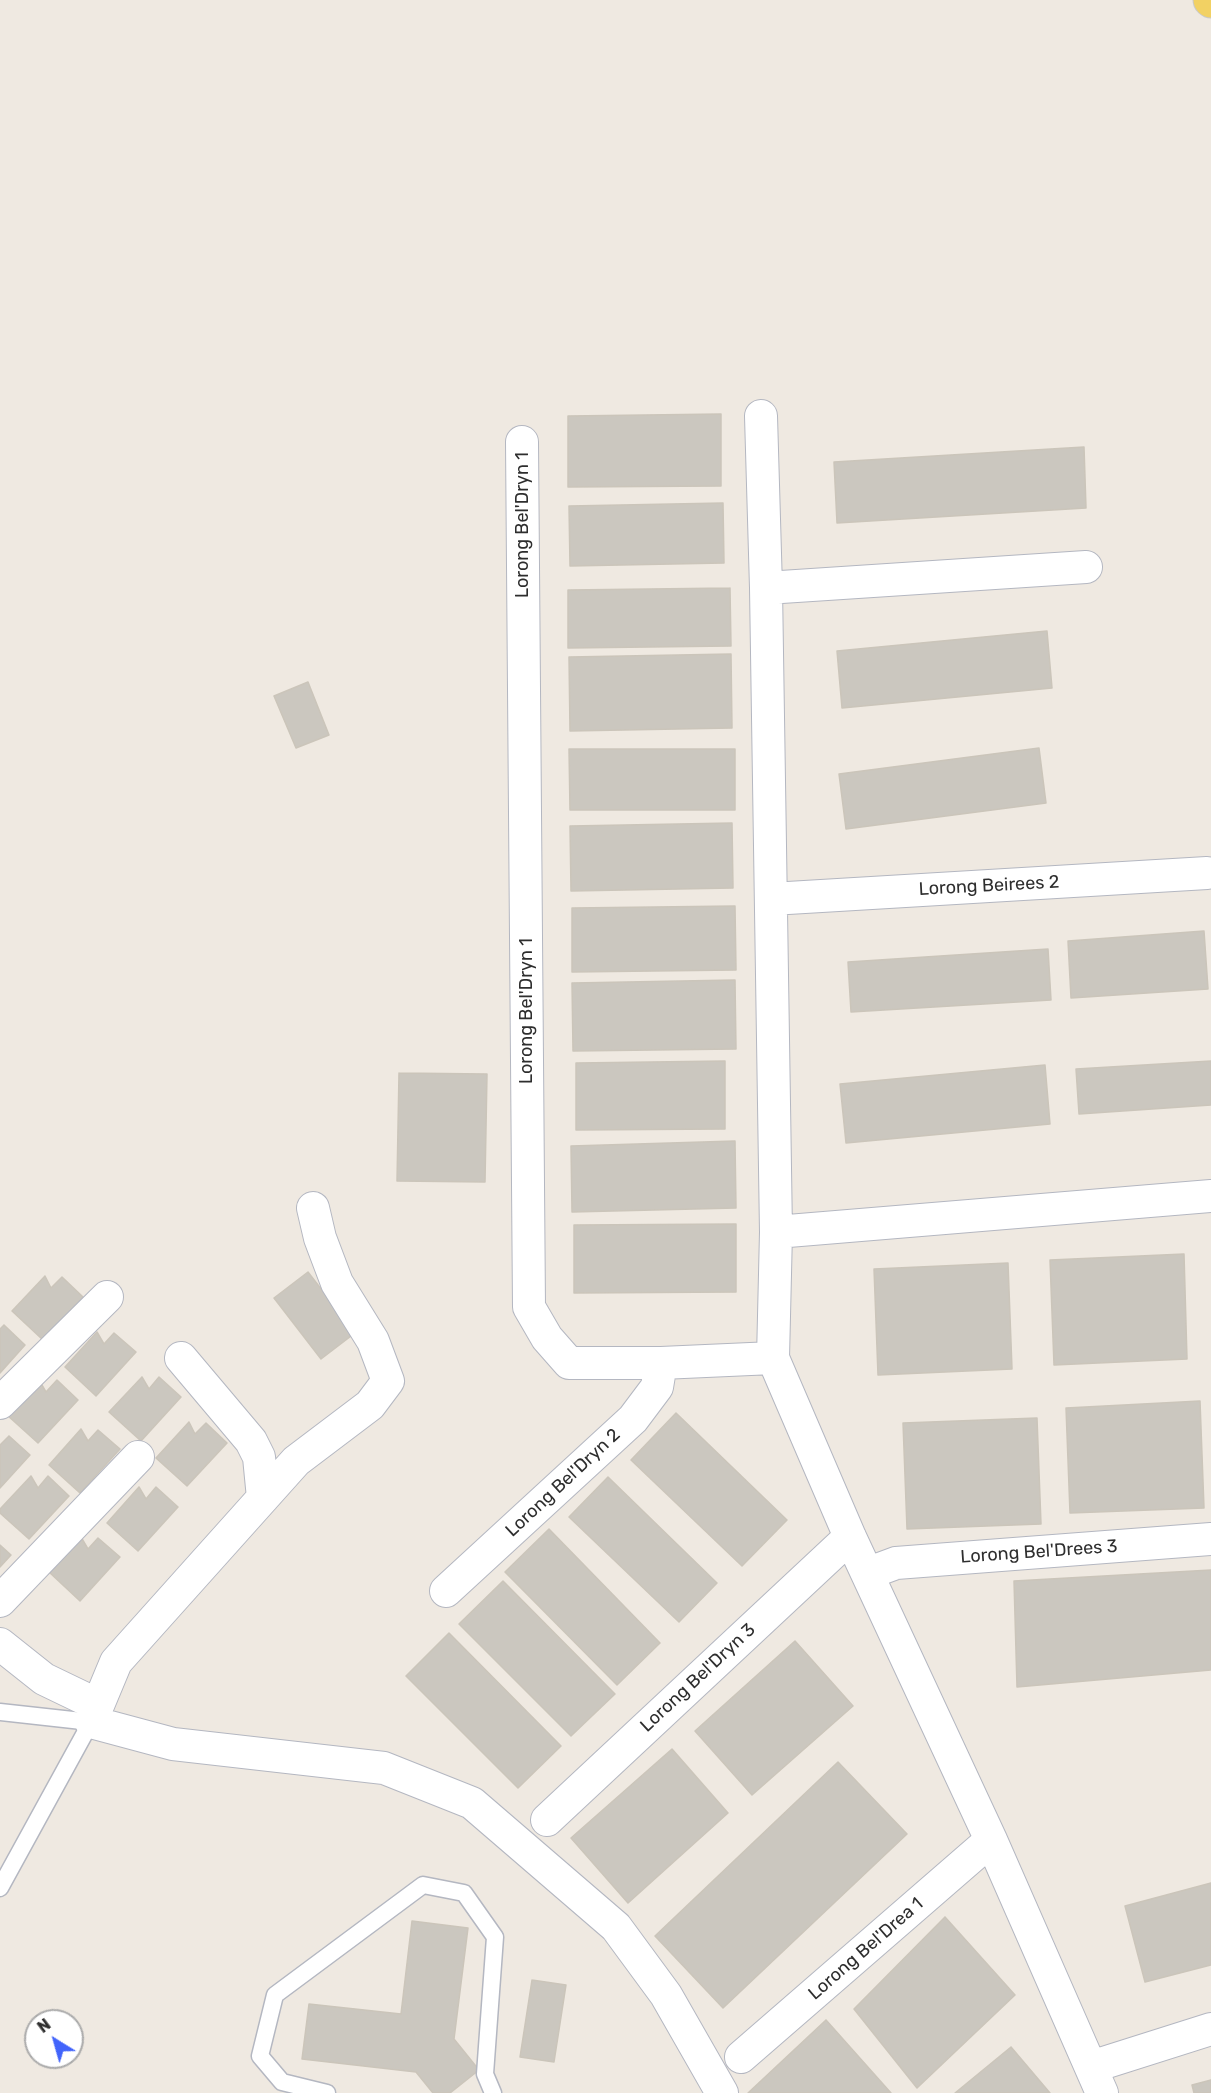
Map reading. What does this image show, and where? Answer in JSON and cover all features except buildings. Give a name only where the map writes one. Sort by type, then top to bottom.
[{"type":"street","points":[[761,416],[766,588],[776,1232],[773,1358],[850,1537],[869,1573],[991,1840],[1097,2080],[1211,2029]]},
{"type":"street","name":"Lorong Bel'Dryn 1","points":[[522,442],[529,1307],[547,1338],[569,1363],[661,1363],[773,1358]]},
{"type":"street","points":[[766,588],[1086,567]]},
{"type":"street","name":"Lorong Beirees 2","points":[[771,899],[1207,873]]},
{"type":"street","points":[[776,1232],[1211,1196]]},
{"type":"street","points":[[94,1713],[116,1662],[296,1461],[370,1405],[388,1381],[373,1341],[337,1283],[320,1238],[313,1208]]},
{"type":"street","points":[[0,1403],[107,1298]]},
{"type":"street","points":[[182,1358],[252,1440],[259,1457],[263,1498]]},
{"type":"street","name":"Lorong Bel'Dryn 2","points":[[446,1591],[633,1419],[657,1387],[661,1363]]},
{"type":"street","points":[[0,1601],[138,1457]]},
{"type":"street","name":"Lorong Bel'Dryn 3","points":[[547,1820],[850,1537]]},
{"type":"street","name":"Lorong Bel'Drees 3","points":[[869,1573],[896,1563],[1211,1539]]},
{"type":"street","points":[[0,1644],[44,1679],[94,1713],[173,1744],[384,1768],[472,1803],[616,1928],[666,1995],[722,2093]]},
{"type":"street","name":"Lorong Bel'Drea 1","points":[[741,2057],[991,1840]]},
{"type":"lane","points":[[0,1712],[94,1713],[0,1888]]},
{"type":"lane","points":[[327,2093],[282,2082],[260,2056],[275,1995],[423,1885],[464,1893],[495,1937],[485,2074],[493,2093]]}]
